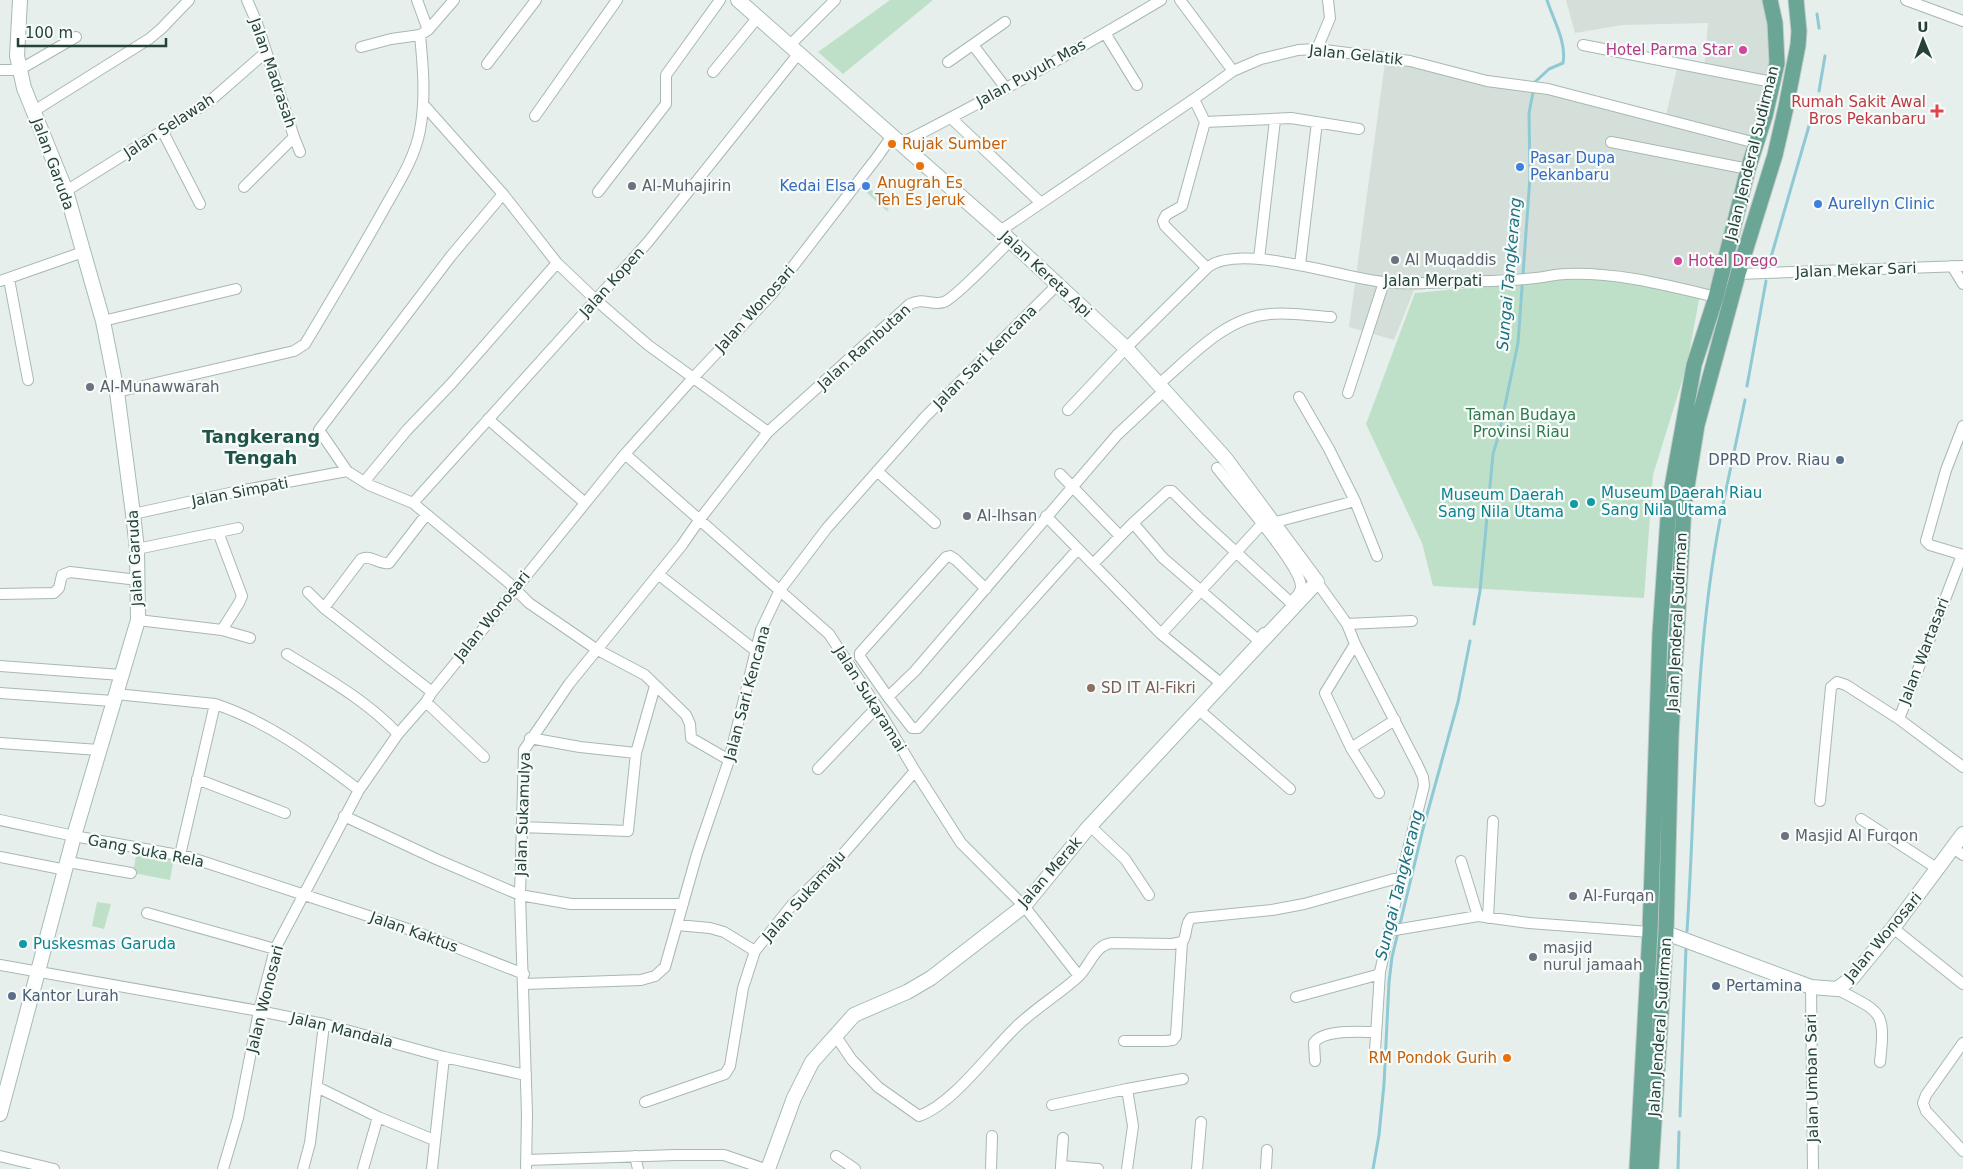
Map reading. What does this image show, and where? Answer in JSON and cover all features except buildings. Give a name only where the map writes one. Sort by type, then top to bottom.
[{"type":"main road","name":"Jalan Jenderal Sudirman","points":[[1651,1169],[1666,933],[1671,735],[1684,505],[1697,425],[1738,274],[1775,154],[1796,62],[1800,31],[1796,0]]},
{"type":"main road","name":"Jalan Jenderal Sudirman","points":[[1637,1169],[1650,932],[1660,634],[1669,504],[1694,365],[1716,296],[1777,62],[1773,4]]},
{"type":"street","name":"Jalan Garuda","points":[[0,1114],[4,1081],[38,973],[74,836],[138,620],[137,549],[117,392],[103,321],[66,191],[24,88],[19,70],[17,37],[20,0]]},
{"type":"street","points":[[34,111],[149,39],[189,0]]},
{"type":"street","name":"Jalan Madrasah","points":[[244,187],[294,136],[247,0]]},
{"type":"street","points":[[117,392],[294,351],[306,344],[365,243],[413,154],[420,131],[423,104],[424,32],[417,0]]},
{"type":"street","points":[[361,46],[424,32],[454,0]]},
{"type":"street","points":[[487,64],[536,0]]},
{"type":"street","points":[[535,116],[618,0]]},
{"type":"street","points":[[598,192],[666,104],[666,75],[720,0]]},
{"type":"street","name":"Jalan Kereta Api","points":[[738,0],[1000,231],[1126,348],[1225,458],[1268,523],[1318,582]]},
{"type":"street","name":"Jalan Kopen","points":[[413,503],[648,242],[795,49],[835,0]]},
{"type":"street","name":"Jalan Puyuh Mas","points":[[896,140],[951,118],[1161,0]]},
{"type":"street","points":[[1180,0],[1232,71]]},
{"type":"street","points":[[1317,50],[1330,18],[1328,0]]},
{"type":"street","points":[[1906,0],[1963,21]]},
{"type":"street","points":[[714,72],[758,17]]},
{"type":"street","points":[[948,62],[1005,22]]},
{"type":"street","points":[[1105,33],[1137,86]]},
{"type":"street","points":[[0,70],[19,70],[76,37]]},
{"type":"street","points":[[973,45],[1005,87]]},
{"type":"street","points":[[1582,45],[1772,82]]},
{"type":"street","name":"Jalan Gelatik","points":[[1000,231],[1232,71],[1278,53],[1298,50],[1317,50],[1410,61],[1487,81],[1548,89],[1756,143]]},
{"type":"street","name":"Jalan Selawah","points":[[66,191],[210,101],[266,52]]},
{"type":"street","points":[[1194,99],[1205,122],[1182,206],[1166,216],[1163,221],[1165,226],[1207,268]]},
{"type":"street","points":[[423,104],[503,194],[557,263],[648,345],[768,432]]},
{"type":"street","points":[[951,118],[1041,203]]},
{"type":"street","points":[[1205,122],[1291,118],[1359,129]]},
{"type":"street","points":[[1259,259],[1275,120]]},
{"type":"street","points":[[1300,264],[1317,122]]},
{"type":"street","points":[[163,132],[200,204]]},
{"type":"street","points":[[294,136],[300,152]]},
{"type":"street","name":"Jalan Wonosari","points":[[223,1169],[238,1118],[275,949],[358,790],[398,734],[426,702],[514,588],[584,502],[693,378],[771,295],[878,156],[896,140]]},
{"type":"street","points":[[1611,142],[1748,169]]},
{"type":"street","points":[[503,194],[439,271],[320,430],[347,471],[364,482],[413,503],[514,588],[529,603],[596,649],[645,675],[686,715],[690,724],[692,738],[729,760]]},
{"type":"street","name":"Jalan Rambutan","points":[[700,519],[768,432],[841,368],[876,332],[917,300],[934,303],[949,299],[1010,241]]},
{"type":"street","points":[[28,380],[5,280],[83,252]]},
{"type":"street","name":"Jalan Merpati","points":[[1068,410],[1126,348],[1207,268],[1221,260],[1259,259],[1300,264],[1384,282],[1500,280],[1567,274],[1635,278],[1716,296]]},
{"type":"street","points":[[364,482],[407,430],[451,384],[557,263]]},
{"type":"street","name":"Jalan Mekar Sari","points":[[1738,274],[1958,266],[1963,284]]},
{"type":"street","points":[[1348,393],[1384,282]]},
{"type":"street","name":"Jalan Sari Kencana","points":[[524,979],[641,980],[655,976],[664,967],[697,854],[729,760],[761,630],[780,590],[827,528],[925,417],[1058,285]]},
{"type":"street","points":[[103,321],[236,289]]},
{"type":"street","points":[[888,697],[915,671],[1046,516],[1117,436],[1162,387],[1217,334],[1248,319],[1270,314],[1331,317]]},
{"type":"street","points":[[1299,397],[1329,449],[1355,501],[1377,556]]},
{"type":"street","points":[[488,418],[584,502]]},
{"type":"street","points":[[1962,555],[1930,545],[1926,541],[1946,470],[1963,426]]},
{"type":"street","name":"Jalan Sukaramai","points":[[625,454],[830,634],[877,707],[915,772],[962,843],[1024,906],[1079,976]]},
{"type":"street","points":[[1132,523],[1163,558],[1258,640],[1300,590],[1299,577],[1268,523],[1217,468]]},
{"type":"street","name":"Jalan Simpati","points":[[133,514],[239,491],[347,471]]},
{"type":"street","points":[[877,471],[935,523]]},
{"type":"street","points":[[1060,474],[1120,536]]},
{"type":"street","points":[[1093,564],[1132,523],[1168,491],[1172,491],[1290,602]]},
{"type":"street","points":[[1161,634],[1236,552],[1268,523],[1355,501]]},
{"type":"street","points":[[324,608],[361,559],[368,557],[384,564],[389,563],[426,515]]},
{"type":"street","points":[[1046,516],[1161,634],[1223,685]]},
{"type":"street","name":"Jalan Sukamulya","points":[[526,1164],[524,979],[520,896],[524,750],[530,738],[596,649],[682,545],[700,519]]},
{"type":"street","points":[[137,549],[238,528]]},
{"type":"street","points":[[218,532],[242,596],[222,630]]},
{"type":"street","points":[[986,588],[956,560],[946,556],[860,653],[860,657],[912,728],[918,728],[1078,549]]},
{"type":"street","name":"Jalan Wartasari","points":[[1899,719],[1962,555]]},
{"type":"street","points":[[0,594],[54,593],[59,588],[62,575],[70,572],[138,580]]},
{"type":"street","points":[[658,574],[756,651]]},
{"type":"street","points":[[1318,582],[1347,624],[1418,766],[1424,784],[1380,972],[1375,1051]]},
{"type":"street","name":"Jalan Merak","points":[[766,1169],[791,1106],[812,1062],[835,1035],[854,1015],[908,992],[931,978],[1024,906],[1090,826],[1318,582]]},
{"type":"street","points":[[308,592],[324,608],[432,692]]},
{"type":"street","points":[[138,620],[222,630],[250,638]]},
{"type":"street","points":[[1347,624],[1412,621]]},
{"type":"street","points":[[1356,644],[1325,693],[1351,748],[1379,793]]},
{"type":"street","points":[[287,654],[351,693],[381,716],[398,734]]},
{"type":"street","points":[[0,666],[121,675]]},
{"type":"street","name":"Jalan Wartasari","points":[[1820,801],[1832,685],[1837,682],[1842,683],[1899,719],[1963,767]]},
{"type":"street","points":[[521,827],[628,831],[636,753],[655,686]]},
{"type":"street","points":[[0,693],[115,697],[215,704],[258,722],[295,742],[358,790]]},
{"type":"street","points":[[426,702],[484,757]]},
{"type":"street","points":[[180,855],[215,704]]},
{"type":"street","points":[[818,769],[877,707]]},
{"type":"street","points":[[1199,710],[1290,789]]},
{"type":"street","points":[[1351,748],[1395,720]]},
{"type":"street","points":[[530,738],[580,747],[636,753]]},
{"type":"street","points":[[0,743],[99,750]]},
{"type":"street","name":"Jalan Sukamaju","points":[[645,1102],[725,1074],[731,1060],[743,988],[755,951],[792,905],[837,861],[915,772]]},
{"type":"street","points":[[197,779],[285,813]]},
{"type":"street","points":[[344,816],[436,860],[520,896],[571,904],[683,904]]},
{"type":"street","points":[[1861,819],[1938,869]]},
{"type":"street","name":"Gang Suka Rela","points":[[0,820],[74,836],[180,855],[303,894]]},
{"type":"street","points":[[1488,918],[1493,821]]},
{"type":"street","points":[[1090,826],[1125,859],[1149,896]]},
{"type":"street","name":"Jalan Wonosari","points":[[1666,933],[1811,987],[1837,989],[1852,978],[1938,869],[1958,851],[1963,834]]},
{"type":"street","points":[[0,857],[132,873]]},
{"type":"street","points":[[1461,861],[1478,916]]},
{"type":"street","points":[[1124,1041],[1165,1041],[1173,1040],[1176,1036],[1182,942],[1185,939],[1188,921],[1195,916],[1272,910],[1304,904],[1401,877]]},
{"type":"street","name":"Jalan Kaktus","points":[[303,894],[414,931],[524,979]]},
{"type":"street","points":[[147,913],[275,949]]},
{"type":"street","points":[[1389,931],[1478,916],[1529,923],[1650,932]]},
{"type":"street","points":[[677,925],[710,928],[724,932],[755,951]]},
{"type":"street","points":[[1893,928],[1963,984]]},
{"type":"street","points":[[835,1035],[852,1060],[878,1087],[920,1116],[948,1097],[1016,1027],[1079,976],[1100,948],[1108,944],[1172,944],[1182,942]]},
{"type":"street","name":"Jalan Mandala","points":[[0,965],[324,1024],[444,1057],[526,1075]]},
{"type":"street","points":[[1296,997],[1377,975],[1380,972]]},
{"type":"street","name":"Jalan Umban Sari","points":[[1811,987],[1813,1169]]},
{"type":"street","points":[[1837,989],[1870,1008],[1879,1016],[1883,1040],[1880,1062]]},
{"type":"street","points":[[303,1169],[310,1143],[324,1024]]},
{"type":"street","points":[[1315,1060],[1314,1043],[1318,1038],[1335,1033],[1376,1032]]},
{"type":"street","points":[[1963,1043],[1923,1103],[1926,1111],[1963,1151]]},
{"type":"street","points":[[432,1169],[444,1057]]},
{"type":"street","points":[[1052,1105],[1183,1078]]},
{"type":"street","points":[[317,1087],[378,1117],[434,1140]]},
{"type":"street","points":[[1127,1089],[1133,1126],[1127,1169]]},
{"type":"street","points":[[362,1169],[378,1117]]},
{"type":"street","points":[[1197,1169],[1201,1122]]},
{"type":"street","points":[[991,1169],[992,1136]]},
{"type":"street","points":[[1064,1138],[1061,1167],[1098,1169]]},
{"type":"street","points":[[1266,1169],[1267,1150]]},
{"type":"street","points":[[526,1164],[635,1156],[724,1155],[766,1169]]},
{"type":"street","points":[[0,1156],[54,1169]]},
{"type":"street","points":[[635,1156],[638,1169]]},
{"type":"street","points":[[836,1156],[855,1169]]},
{"type":"shaded area","name":"Pasar Dupa Pekanbaru","points":[[1566,0],[1764,0],[1776,52],[1716,276],[1705,295],[1618,278],[1554,279],[1414,290],[1394,340],[1349,327],[1386,55],[1666,115],[1678,64],[1704,69],[1708,23],[1622,25],[1575,33]]},
{"type":"green space","points":[[890,0],[933,0],[843,74],[818,52]]},
{"type":"green space","points":[[870,189],[891,204],[887,211],[867,193]]},
{"type":"green space","name":"Taman Budaya Provinsi Riau","points":[[1618,279],[1700,294],[1687,365],[1653,475],[1644,598],[1433,586],[1422,543],[1366,424],[1415,293],[1554,280]]},
{"type":"green space","points":[[137,850],[174,857],[170,880],[133,873]]},
{"type":"green space","points":[[97,902],[111,904],[104,929],[92,926]]},
{"type":"waterway","name":"Sungai Tangkerang","points":[[1474,624],[1480,591],[1493,454],[1518,343],[1530,177],[1529,113],[1535,82],[1549,69],[1563,63],[1564,55],[1559,31],[1547,0]]},
{"type":"waterway","points":[[1817,14],[1819,28]]},
{"type":"waterway","points":[[1819,91],[1825,56]]},
{"type":"waterway","points":[[1814,108],[1816,102]]},
{"type":"waterway","points":[[1769,264],[1811,119]]},
{"type":"waterway","points":[[1747,386],[1766,281]]},
{"type":"waterway","points":[[1723,504],[1745,400]]},
{"type":"waterway","points":[[1687,931],[1697,725],[1705,622],[1720,520]]},
{"type":"waterway","name":"Sungai Tangkerang","points":[[1373,1169],[1379,1135],[1384,1084],[1392,957],[1423,829],[1458,702],[1470,641]]},
{"type":"waterway","points":[[1680,1116],[1686,947]]},
{"type":"waterway","points":[[1678,1169],[1679,1132]]},
{"type":"place","name":"Hotel Parma Star","points":[[1743,50]]},
{"type":"place","name":"Rumah Sakit Awal Bros Pekanbaru","points":[[1937,111]]},
{"type":"place","name":"Rujak Sumber","points":[[892,144]]},
{"type":"place","name":"Anugrah Es Teh Es Jeruk","points":[[920,166]]},
{"type":"place","name":"Pasar Dupa Pekanbaru","points":[[1520,167]]},
{"type":"place","name":"Al-Muhajirin","points":[[632,186]]},
{"type":"place","name":"Kedai Elsa","points":[[866,186]]},
{"type":"place","name":"Aurellyn Clinic","points":[[1818,204]]},
{"type":"place","name":"Al Muqaddis","points":[[1395,260]]},
{"type":"place","name":"Hotel Drego","points":[[1678,261]]},
{"type":"place","name":"Al-Munawwarah","points":[[90,387]]},
{"type":"place","name":"DPRD Prov. Riau","points":[[1840,460]]},
{"type":"place","name":"Museum Daerah Riau Sang Nila Utama","points":[[1591,502]]},
{"type":"place","name":"Museum Daerah Sang Nila Utama","points":[[1574,504]]},
{"type":"place","name":"Al-Ihsan","points":[[967,516]]},
{"type":"place","name":"SD IT Al-Fikri","points":[[1091,688]]},
{"type":"place","name":"Masjid Al Furqon","points":[[1785,836]]},
{"type":"place","name":"Al-Furqan","points":[[1573,896]]},
{"type":"place","name":"Puskesmas Garuda","points":[[23,944]]},
{"type":"place","name":"masjid nurul jamaah","points":[[1533,957]]},
{"type":"place","name":"Pertamina","points":[[1716,986]]},
{"type":"place","name":"Kantor Lurah","points":[[12,996]]},
{"type":"place","name":"RM Pondok Gurih","points":[[1507,1058]]},
{"type":"district","name":"Tangkerang Tengah","points":[[261,446]]}]
